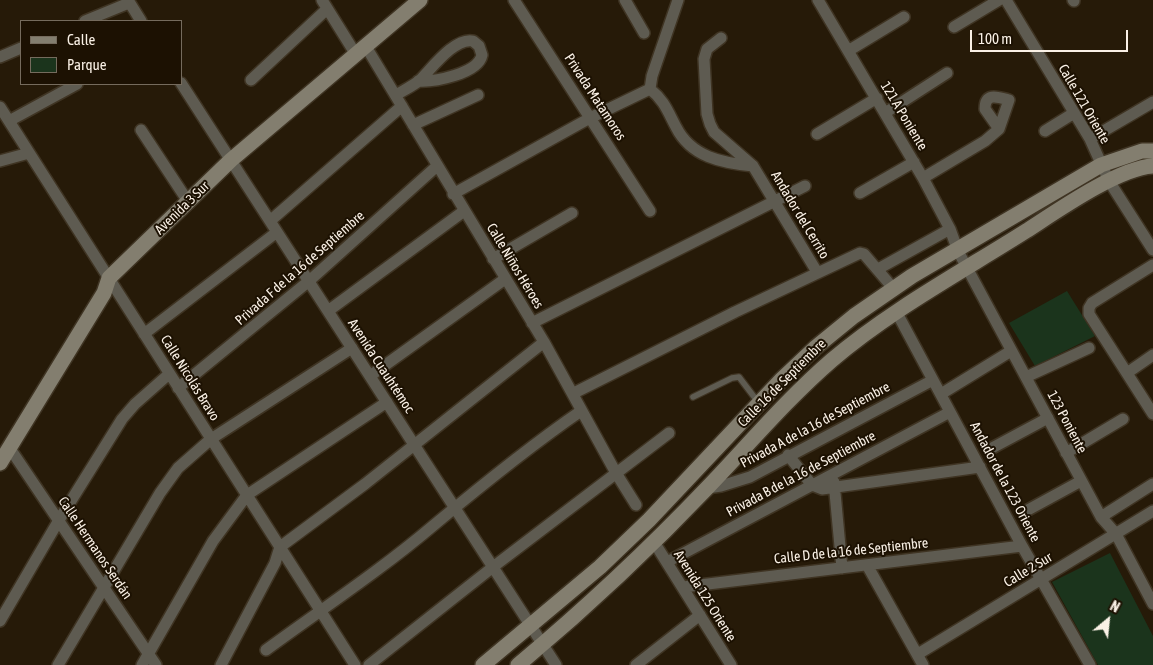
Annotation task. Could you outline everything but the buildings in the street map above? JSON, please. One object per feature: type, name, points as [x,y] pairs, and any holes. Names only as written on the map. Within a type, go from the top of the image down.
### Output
[{"type":"main road","name":"Avenida 3 Sur","points":[[0,463],[104,293],[109,278],[189,203],[231,160],[420,0]]},
{"type":"main road","name":"Calle 16 de Septiembre","points":[[483,665],[600,567],[649,520],[816,347],[893,288],[1101,165],[1142,151],[1153,151]]},
{"type":"main road","name":"Calle 16 de Septiembre","points":[[518,665],[654,542],[798,392],[833,359],[897,313],[1109,181],[1142,166],[1153,166]]},
{"type":"street","name":"Privada Matamoros","points":[[514,0],[650,211]]},
{"type":"street","points":[[625,0],[644,33]]},
{"type":"street","points":[[454,194],[590,118],[650,89],[652,76],[678,0]]},
{"type":"street","name":"121 A Poniente","points":[[818,0],[923,178],[950,229],[958,251]]},
{"type":"street","points":[[954,27],[999,0]]},
{"type":"street","name":"Calle 121 Oriente","points":[[1006,0],[1090,139],[1109,181],[1153,250]]},
{"type":"street","points":[[87,20],[129,1],[140,20]]},
{"type":"street","name":"Calle Niños Héroes","points":[[325,4],[396,95],[574,393],[581,410],[636,505]]},
{"type":"street","points":[[251,80],[325,4]]},
{"type":"street","points":[[848,51],[904,17]]},
{"type":"street","points":[[721,38],[707,49],[704,58],[707,114],[714,132],[753,166]]},
{"type":"street","points":[[396,95],[418,81],[441,58],[463,40],[473,41],[478,46],[482,55],[481,59],[471,67],[443,80],[418,81]]},
{"type":"street","points":[[0,57],[20,48]]},
{"type":"street","points":[[885,113],[947,73]]},
{"type":"street","points":[[3,114],[75,85]]},
{"type":"street","name":"Avenida Cuauhtémoc","points":[[182,85],[556,665]]},
{"type":"street","name":"Andador del Cerrito","points":[[650,89],[662,98],[684,141],[694,150],[709,158],[753,166],[817,272]]},
{"type":"street","points":[[413,125],[478,95]]},
{"type":"street","points":[[817,134],[877,98]]},
{"type":"street","points":[[1090,139],[1153,102]]},
{"type":"street","points":[[270,221],[402,106]]},
{"type":"street","name":"Calle Nicolás Bravo","points":[[3,114],[355,665]]},
{"type":"street","points":[[1044,131],[1074,114]]},
{"type":"street","points":[[923,178],[985,141],[999,129]]},
{"type":"street","points":[[141,130],[189,203]]},
{"type":"street","points":[[0,161],[29,153]]},
{"type":"street","points":[[860,193],[914,162]]},
{"type":"street","name":"Privada F de la 16 de Septiembre","points":[[178,388],[309,281],[437,166]]},
{"type":"street","points":[[532,323],[804,186]]},
{"type":"street","points":[[328,311],[464,211]]},
{"type":"street","points":[[493,259],[572,213]]},
{"type":"street","points":[[878,269],[950,229]]},
{"type":"street","points":[[144,334],[277,232]]},
{"type":"street","name":"123 Poniente","points":[[958,251],[1101,517],[1116,534],[1150,590],[1153,604]]},
{"type":"street","points":[[574,393],[817,272],[860,253],[864,254],[893,288]]},
{"type":"street","points":[[1153,265],[1092,303],[1089,308],[1089,314],[1153,414]]},
{"type":"street","points":[[370,376],[505,279]]},
{"type":"street","name":"Andador de la 123 Oriente","points":[[897,313],[1022,546],[1090,665]]},
{"type":"street","points":[[221,665],[275,562],[280,547],[365,484],[544,342]]},
{"type":"street","points":[[58,665],[168,480],[211,438],[352,348]]},
{"type":"street","points":[[1026,377],[1089,348]]},
{"type":"street","points":[[941,394],[1011,351]]},
{"type":"street","points":[[1127,373],[1153,355]]},
{"type":"street","points":[[0,621],[59,520],[122,419],[135,404],[170,374]]},
{"type":"street","name":"Privada A de la 16 de Septiembre","points":[[707,488],[721,486],[750,477],[788,455],[933,380]]},
{"type":"street","points":[[142,665],[213,541],[247,495],[387,402]]},
{"type":"street","points":[[266,650],[404,549],[454,506],[546,434],[581,410]]},
{"type":"street","name":"Privada B de la 16 de Septiembre","points":[[667,562],[950,412]]},
{"type":"street","points":[[992,448],[1048,418]]},
{"type":"street","points":[[1066,452],[1122,419]]},
{"type":"street","points":[[369,665],[493,567],[670,432]]},
{"type":"street","name":"Calle Hermanos Serdán","points":[[9,447],[156,665]]},
{"type":"street","points":[[788,455],[812,485],[822,489],[980,467]]},
{"type":"street","points":[[834,473],[842,568]]},
{"type":"street","points":[[1026,512],[1082,482]]},
{"type":"street","points":[[1101,517],[1153,484]]},
{"type":"street","name":"Calle 2 Sur","points":[[918,654],[1153,511]]},
{"type":"street","name":"Avenida 125 Oriente","points":[[654,542],[731,665]]},
{"type":"street","name":"Calle D de la 16 de Septiembre","points":[[683,587],[1022,546]]},
{"type":"street","points":[[867,565],[923,665]]},
{"type":"street","points":[[637,665],[700,615]]},
{"type":"lane","points":[[693,397],[732,378],[739,377],[759,404]]},
{"type":"green space","points":[[1067,291],[1095,336],[1035,366],[1009,323]]},
{"type":"green space","points":[[1110,553],[1153,636],[1153,665],[1098,665],[1052,582]]}]
